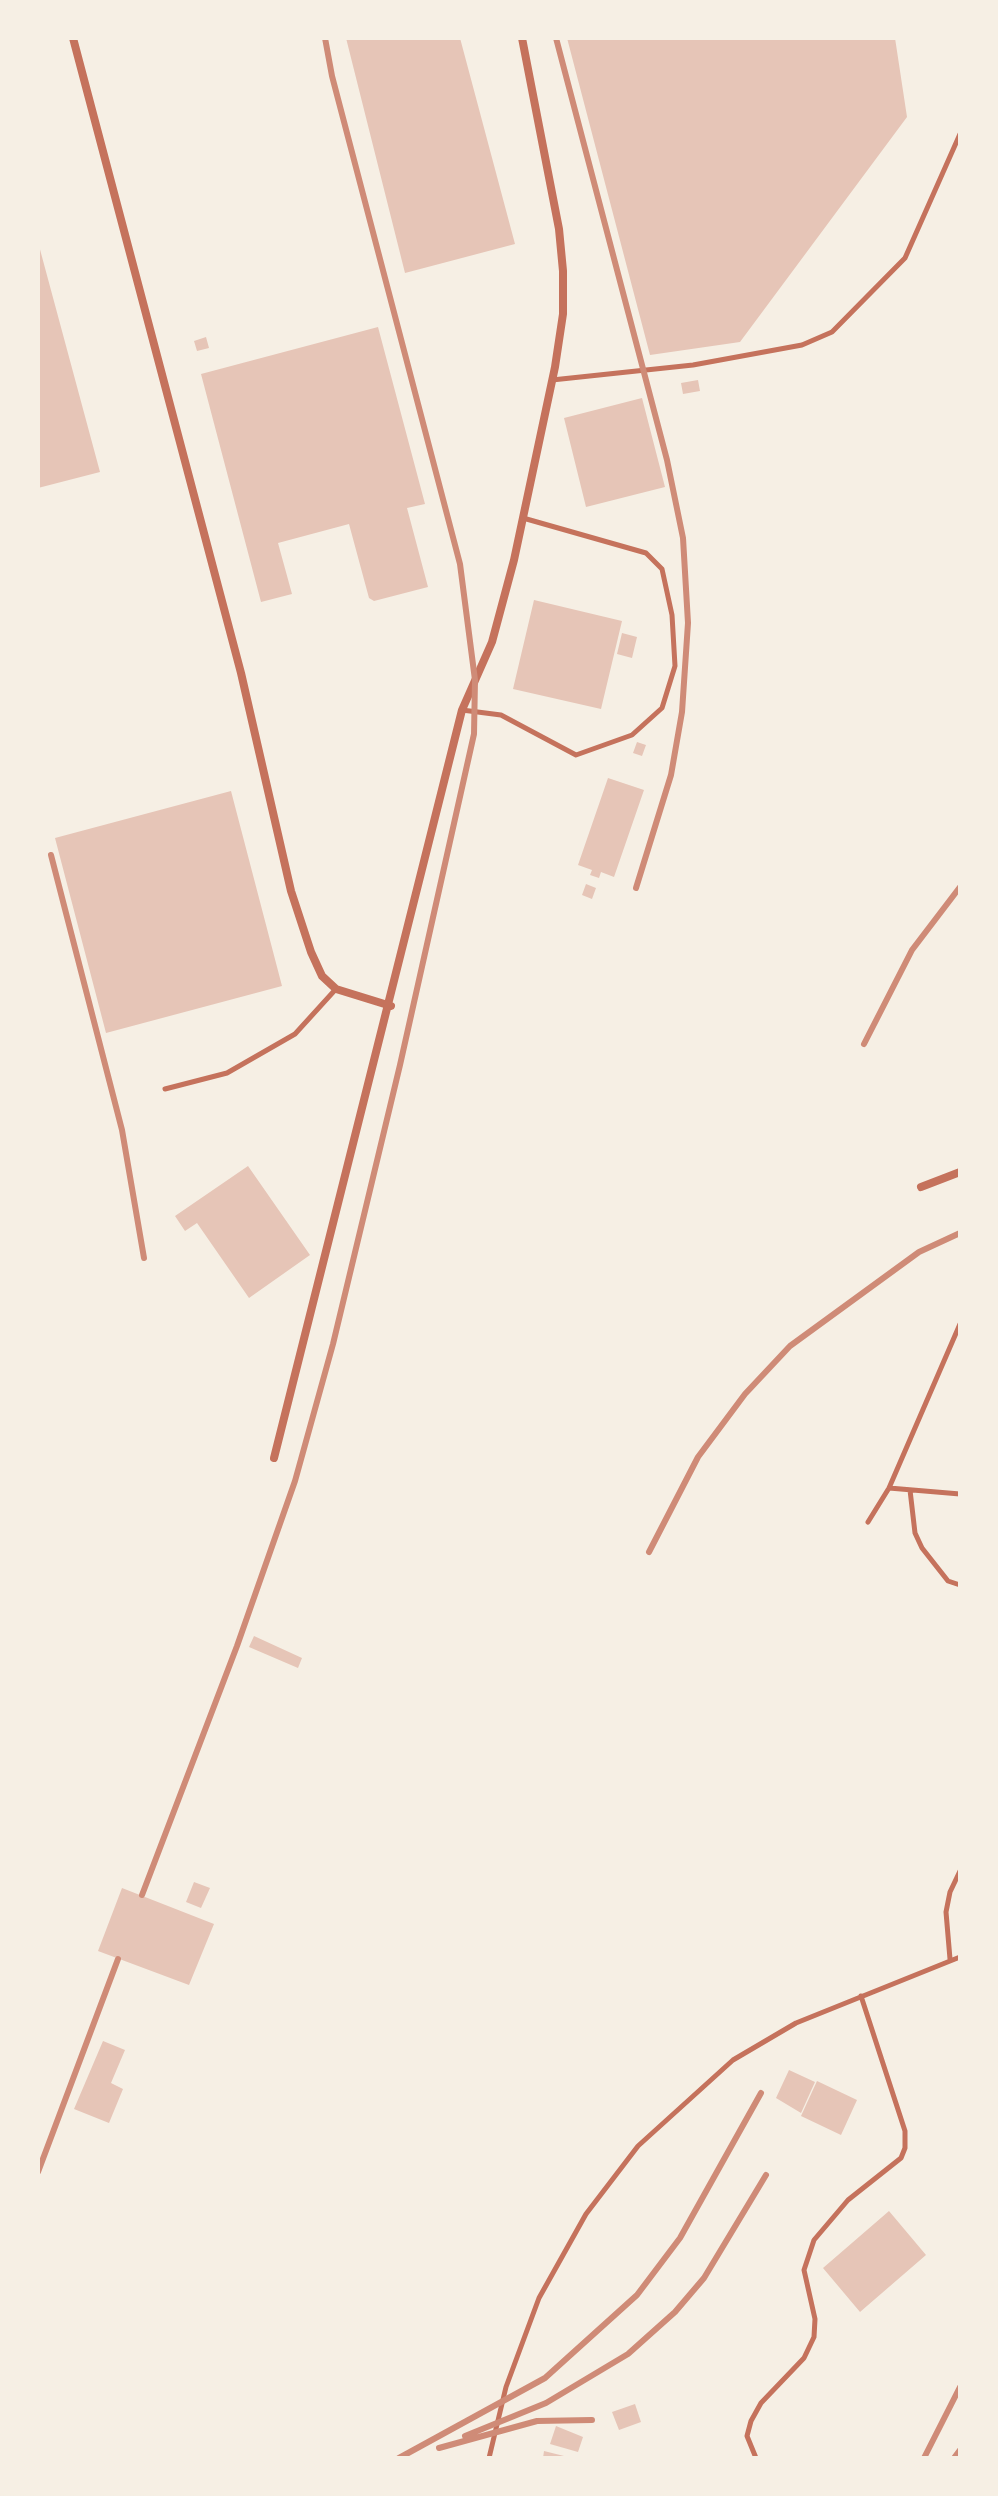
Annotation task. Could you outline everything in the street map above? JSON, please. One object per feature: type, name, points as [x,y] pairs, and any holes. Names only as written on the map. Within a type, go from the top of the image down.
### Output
[{"type":"street","points":[[73,38],[237,658],[291,891],[311,952],[322,976],[336,989],[391,1006]]},
{"type":"street","points":[[274,1458],[372,1057],[391,1006],[462,710],[492,642],[523,518],[552,380],[563,314],[563,271],[559,229],[522,38]]},
{"type":"street","points":[[921,1187],[960,1172]]},
{"type":"lane","points":[[552,380],[693,365],[802,345],[832,332],[905,258],[960,134]]},
{"type":"lane","points":[[462,710],[501,715],[576,755],[632,735],[662,708],[675,666],[672,615],[662,569],[646,553],[523,518]]},
{"type":"lane","points":[[165,1089],[227,1073],[295,1034],[336,989]]},
{"type":"lane","points":[[868,1522],[889,1488],[960,1324]]},
{"type":"lane","points":[[889,1488],[960,1494]]},
{"type":"lane","points":[[910,1490],[915,1533],[922,1548],[948,1581],[960,1585]]},
{"type":"lane","points":[[950,1960],[946,1912],[950,1892],[960,1871]]},
{"type":"lane","points":[[489,2458],[506,2387],[539,2298],[586,2214],[638,2146],[733,2060],[796,2023],[960,1957]]},
{"type":"lane","points":[[756,2458],[747,2436],[751,2421],[761,2403],[804,2358],[814,2337],[815,2319],[804,2270],[814,2240],[848,2200],[901,2158],[905,2148],[905,2131],[861,1996]]},
{"type":"building","points":[[346,38],[460,38],[515,244],[405,273]]},
{"type":"building","points":[[567,38],[895,38],[907,117],[740,342],[650,355]]},
{"type":"building","points":[[38,242],[100,472],[38,488]]},
{"type":"building","points":[[378,327],[425,504],[407,508],[428,587],[374,601],[369,598],[349,524],[278,543],[292,594],[261,602],[201,374]]},
{"type":"building","points":[[206,337],[209,348],[197,351],[194,341]]},
{"type":"building","points":[[698,380],[700,391],[683,394],[681,383]]},
{"type":"building","points":[[642,398],[665,487],[586,507],[564,418]]},
{"type":"building","points":[[534,600],[622,621],[601,709],[513,689]]},
{"type":"building","points":[[622,633],[637,637],[632,658],[617,654]]},
{"type":"building","points":[[637,742],[646,745],[642,756],[633,753]]},
{"type":"building","points":[[608,778],[644,790],[614,877],[601,872],[599,878],[590,875],[592,870],[578,865]]},
{"type":"building","points":[[231,791],[282,986],[106,1033],[55,838]]},
{"type":"building","points":[[586,884],[596,888],[592,899],[582,895]]},
{"type":"building","points":[[248,1166],[310,1255],[249,1298],[197,1223],[185,1231],[175,1216]]},
{"type":"building","points":[[254,1636],[302,1658],[298,1668],[249,1647]]},
{"type":"building","points":[[194,1882],[210,1888],[201,1908],[186,1902]]},
{"type":"building","points":[[122,1888],[214,1924],[189,1985],[98,1951]]},
{"type":"building","points":[[103,2041],[125,2050],[111,2083],[123,2089],[109,2123],[74,2109]]},
{"type":"building","points":[[789,2070],[815,2082],[801,2113],[776,2098]]},
{"type":"building","points":[[817,2081],[857,2100],[841,2135],[801,2116]]},
{"type":"building","points":[[889,2211],[926,2255],[860,2312],[823,2268]]},
{"type":"building","points":[[635,2404],[641,2422],[619,2430],[612,2412]]},
{"type":"building","points":[[556,2426],[583,2437],[578,2452],[550,2444]]},
{"type":"building","points":[[544,2451],[568,2457],[568,2458],[543,2458]]},
{"type":"railway","points":[[142,1895],[237,1646],[295,1481],[333,1344],[400,1065],[474,734],[475,680],[460,564],[332,76],[325,38]]},
{"type":"railway","points":[[556,38],[667,460],[683,538],[688,623],[682,712],[671,775],[636,888]]},
{"type":"railway","points":[[51,855],[122,1130],[144,1258]]},
{"type":"railway","points":[[864,1044],[912,950],[960,887]]},
{"type":"railway","points":[[649,1552],[698,1457],[745,1394],[790,1346],[919,1252],[960,1233]]},
{"type":"railway","points":[[38,2172],[118,1959]]},
{"type":"railway","points":[[399,2458],[545,2378],[637,2295],[680,2238],[761,2093]]},
{"type":"railway","points":[[465,2436],[546,2403],[628,2354],[675,2312],[704,2278],[766,2175]]},
{"type":"railway","points":[[924,2458],[960,2387]]},
{"type":"railway","points":[[439,2448],[537,2421],[592,2420]]},
{"type":"railway","points":[[954,2458],[960,2450]]}]
